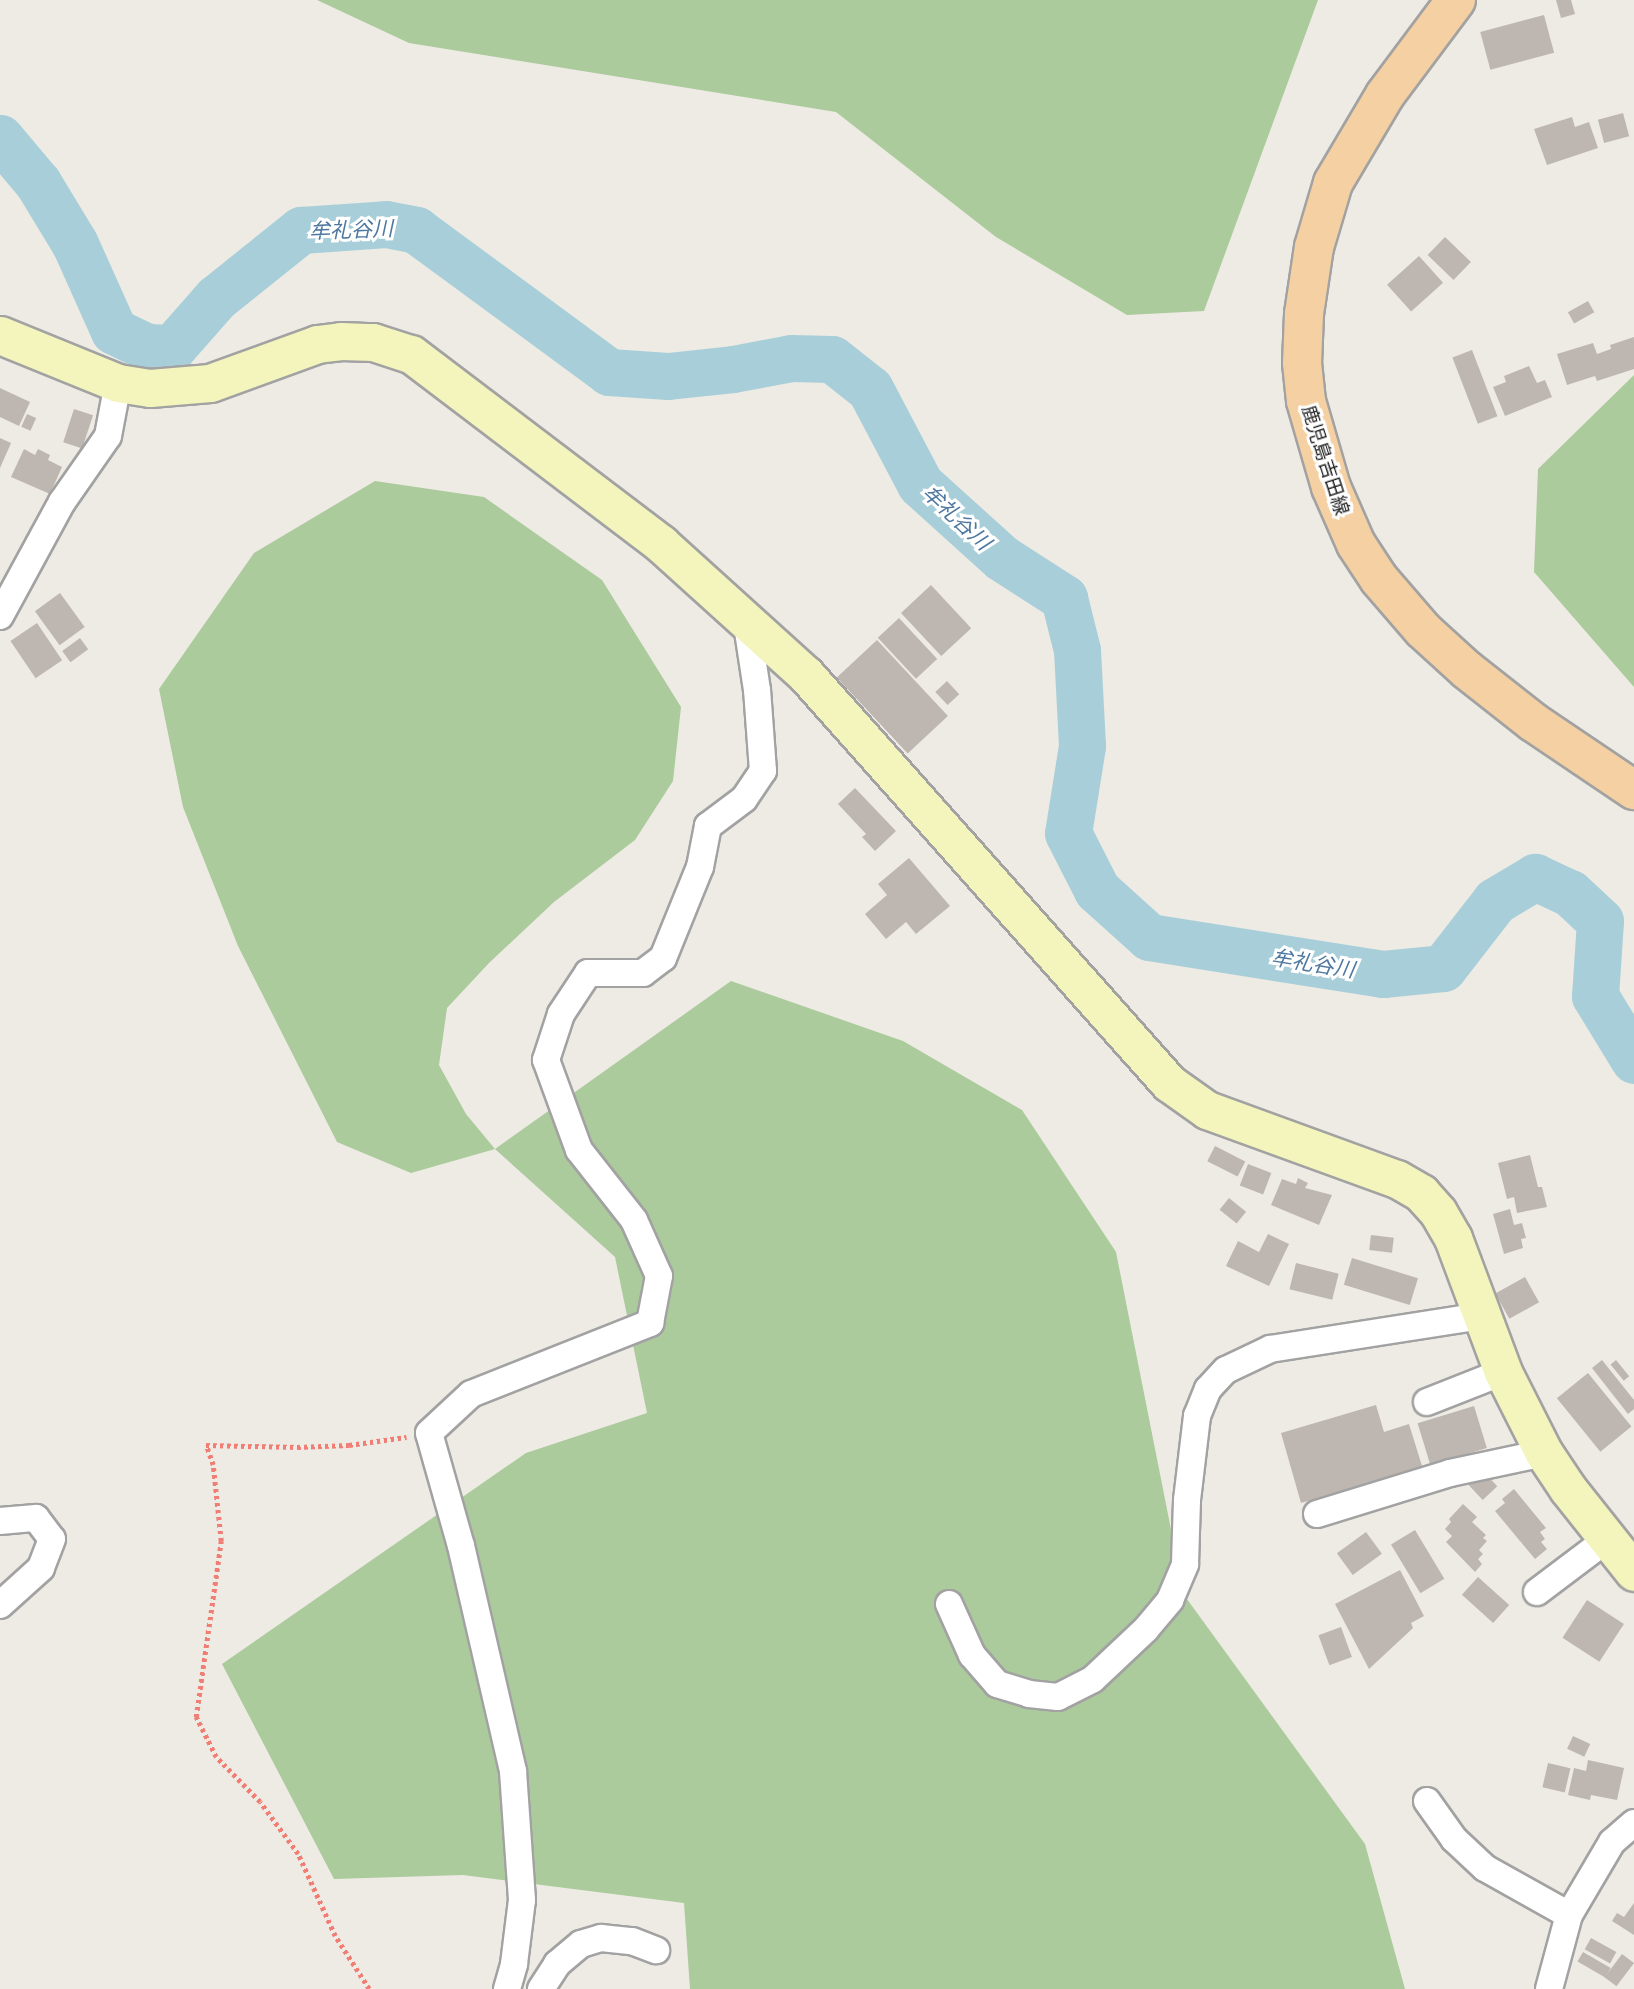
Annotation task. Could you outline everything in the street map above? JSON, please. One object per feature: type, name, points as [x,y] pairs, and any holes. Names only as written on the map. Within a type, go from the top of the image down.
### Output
[{"type":"main road","name":"鹿児島吉田線","points":[[1456,0],[1385,94],[1333,183],[1314,247],[1304,314],[1303,363],[1306,401],[1331,487],[1356,544],[1379,579],[1423,630],[1467,670],[1533,722],[1634,790]]},
{"type":"street","points":[[0,335],[118,383],[172,388],[210,383],[317,344],[341,341],[373,342],[411,354],[661,544],[746,618],[815,685],[1169,1083],[1207,1110],[1397,1179],[1421,1193],[1438,1212],[1453,1238],[1503,1373],[1544,1453],[1606,1540],[1634,1572]]},
{"type":"street","points":[[0,616],[62,502],[108,436],[118,383]]},
{"type":"street","points":[[507,1989],[514,1964],[522,1900],[513,1771],[464,1559],[429,1433],[471,1394],[649,1323],[659,1276],[634,1220],[579,1150],[546,1060],[561,1014],[588,973],[643,973],[663,958],[700,867],[708,826],[744,799],[762,771],[757,690],[746,618]]},
{"type":"street","points":[[949,1604],[972,1655],[997,1684],[1028,1695],[1058,1697],[1093,1679],[1146,1629],[1170,1600],[1185,1564],[1188,1487],[1197,1416],[1208,1389],[1226,1370],[1270,1349],[1480,1316]]},
{"type":"street","points":[[1427,1402],[1503,1373]]},
{"type":"street","points":[[1317,1514],[1450,1473],[1544,1453]]},
{"type":"street","points":[[0,1521],[36,1518],[52,1539],[41,1568],[0,1605]]},
{"type":"street","points":[[1537,1592],[1606,1540]]},
{"type":"street","points":[[1427,1801],[1454,1839],[1485,1868],[1569,1915]]},
{"type":"street","points":[[1549,1989],[1569,1915],[1612,1842],[1634,1823]]},
{"type":"street","points":[[541,1989],[557,1964],[581,1944],[601,1938],[632,1941],[656,1950]]},
{"type":"path","points":[[369,1989],[335,1936],[298,1854],[260,1801],[216,1757],[196,1717],[221,1541],[213,1465],[206,1445],[349,1445],[429,1433]]},
{"type":"green space","points":[[317,0],[1318,0],[1204,311],[1127,315],[996,237],[836,112],[409,43]]},
{"type":"green space","points":[[1634,375],[1634,687],[1534,572],[1538,469]]},
{"type":"green space","points":[[375,481],[484,497],[602,580],[681,707],[673,781],[635,840],[554,902],[489,963],[447,1008],[439,1065],[466,1114],[495,1149],[411,1173],[337,1142],[238,946],[183,807],[159,689],[254,553]]},
{"type":"green space","points":[[731,981],[903,1041],[1022,1110],[1116,1252],[1184,1595],[1365,1844],[1405,1989],[690,1989],[684,1903],[463,1875],[334,1879],[222,1664],[526,1453],[647,1413],[615,1257],[495,1149]]},
{"type":"building","points":[[1556,0],[1571,0],[1575,14],[1561,18]]},
{"type":"building","points":[[1544,15],[1554,53],[1490,70],[1480,32]]},
{"type":"building","points":[[1623,113],[1629,136],[1604,143],[1598,120]]},
{"type":"building","points":[[1572,117],[1575,127],[1589,122],[1598,148],[1547,165],[1534,129]]},
{"type":"building","points":[[1445,237],[1471,262],[1454,280],[1428,255]]},
{"type":"building","points":[[1419,256],[1443,283],[1411,312],[1387,285]]},
{"type":"building","points":[[1588,301],[1594,312],[1574,324],[1568,312]]},
{"type":"building","points":[[1634,337],[1634,369],[1597,381],[1595,376],[1567,385],[1557,354],[1593,343],[1597,354],[1611,349],[1610,345]]},
{"type":"building","points":[[1472,350],[1497,416],[1478,424],[1452,358]]},
{"type":"building","points":[[1529,366],[1537,383],[1545,380],[1552,397],[1505,416],[1493,387],[1506,382],[1504,376]]},
{"type":"building","points":[[0,388],[30,402],[19,426],[0,417]]},
{"type":"building","points":[[74,409],[93,415],[82,448],[63,442]]},
{"type":"building","points":[[27,414],[36,418],[30,431],[21,427]]},
{"type":"building","points":[[0,438],[11,443],[0,468]]},
{"type":"building","points":[[24,449],[35,455],[38,449],[50,455],[48,460],[62,467],[50,494],[11,477]]},
{"type":"building","points":[[931,585],[971,628],[941,656],[901,613]]},
{"type":"building","points":[[60,593],[85,627],[60,645],[35,611]]},
{"type":"building","points":[[899,618],[937,659],[916,679],[878,638]]},
{"type":"building","points":[[37,623],[62,660],[36,678],[10,641]]},
{"type":"building","points":[[80,638],[88,649],[70,662],[62,651]]},
{"type":"building","points":[[877,640],[948,716],[908,754],[837,678]]},
{"type":"building","points":[[947,681],[959,694],[948,705],[935,692]]},
{"type":"building","points":[[855,788],[896,831],[875,851],[862,837],[866,834],[838,804]]},
{"type":"building","points":[[909,858],[950,906],[916,934],[906,922],[886,939],[865,914],[887,895],[878,884]]},
{"type":"building","points":[[1215,1146],[1245,1161],[1238,1177],[1207,1161]]},
{"type":"building","points":[[1530,1155],[1538,1187],[1542,1187],[1547,1207],[1517,1213],[1514,1197],[1507,1199],[1498,1163]]},
{"type":"building","points":[[1248,1164],[1271,1173],[1263,1194],[1240,1185]]},
{"type":"building","points":[[1298,1178],[1308,1183],[1305,1188],[1332,1195],[1319,1225],[1271,1205],[1282,1179],[1296,1184]]},
{"type":"building","points":[[1229,1198],[1246,1212],[1237,1224],[1220,1210]]},
{"type":"building","points":[[1510,1209],[1514,1225],[1522,1223],[1526,1238],[1521,1239],[1523,1248],[1504,1254],[1493,1214]]},
{"type":"building","points":[[1268,1234],[1289,1244],[1269,1286],[1226,1266],[1238,1241],[1259,1252]]},
{"type":"building","points":[[1371,1235],[1394,1238],[1392,1253],[1369,1250]]},
{"type":"building","points":[[1352,1258],[1418,1278],[1410,1305],[1344,1285]]},
{"type":"building","points":[[1296,1263],[1339,1274],[1332,1300],[1289,1289]]},
{"type":"building","points":[[1525,1277],[1539,1302],[1509,1319],[1495,1293]]},
{"type":"building","points":[[1602,1360],[1634,1400],[1634,1409],[1628,1414],[1592,1368]]},
{"type":"building","points":[[1616,1360],[1629,1376],[1624,1381],[1611,1364]]},
{"type":"building","points":[[1588,1373],[1631,1427],[1600,1452],[1557,1398]]},
{"type":"building","points":[[1376,1405],[1384,1432],[1409,1424],[1422,1466],[1301,1503],[1281,1433]]},
{"type":"building","points":[[1474,1406],[1487,1448],[1430,1465],[1418,1423]]},
{"type":"building","points":[[1483,1471],[1497,1486],[1483,1500],[1468,1485]]},
{"type":"building","points":[[1514,1489],[1546,1528],[1540,1532],[1545,1539],[1541,1542],[1547,1549],[1535,1559],[1495,1511],[1505,1503],[1502,1499]]},
{"type":"building","points":[[1463,1504],[1477,1517],[1472,1522],[1486,1535],[1483,1538],[1487,1541],[1479,1550],[1483,1554],[1478,1559],[1482,1564],[1475,1572],[1446,1542],[1452,1536],[1445,1529],[1451,1522],[1449,1519]]},
{"type":"building","points":[[1415,1530],[1444,1579],[1420,1593],[1391,1544]]},
{"type":"building","points":[[1366,1532],[1382,1554],[1353,1575],[1337,1553]]},
{"type":"building","points":[[1400,1570],[1424,1616],[1411,1623],[1413,1628],[1369,1669],[1335,1604]]},
{"type":"building","points":[[1478,1577],[1509,1605],[1493,1623],[1462,1595]]},
{"type":"building","points":[[1587,1600],[1624,1624],[1599,1662],[1562,1638]]},
{"type":"building","points":[[1341,1627],[1352,1657],[1329,1665],[1318,1635]]},
{"type":"building","points":[[1573,1736],[1590,1744],[1584,1757],[1567,1749]]},
{"type":"building","points":[[1588,1760],[1624,1768],[1617,1800],[1591,1795],[1590,1800],[1568,1795],[1574,1768],[1586,1771]]},
{"type":"building","points":[[1548,1763],[1570,1768],[1565,1793],[1542,1787]]},
{"type":"building","points":[[1634,1903],[1634,1935],[1612,1921],[1617,1913],[1624,1917]]},
{"type":"building","points":[[1591,1938],[1616,1952],[1610,1963],[1585,1949]]},
{"type":"building","points":[[1583,1952],[1611,1968],[1605,1978],[1578,1962]]},
{"type":"building","points":[[1622,1954],[1634,1963],[1617,1986],[1605,1977]]},
{"type":"waterway","name":"牟礼谷川","points":[[0,138],[38,183],[75,244],[114,331],[147,347],[172,348],[216,298],[301,230],[386,224],[416,230],[609,372],[668,376],[733,369],[791,358],[832,359],[870,389],[920,484],[1002,558],[1064,598],[1077,650],[1082,746],[1068,833],[1097,890],[1149,937],[1383,974],[1443,968],[1495,901],[1535,877],[1570,893],[1600,921],[1595,996],[1634,1060]]}]
